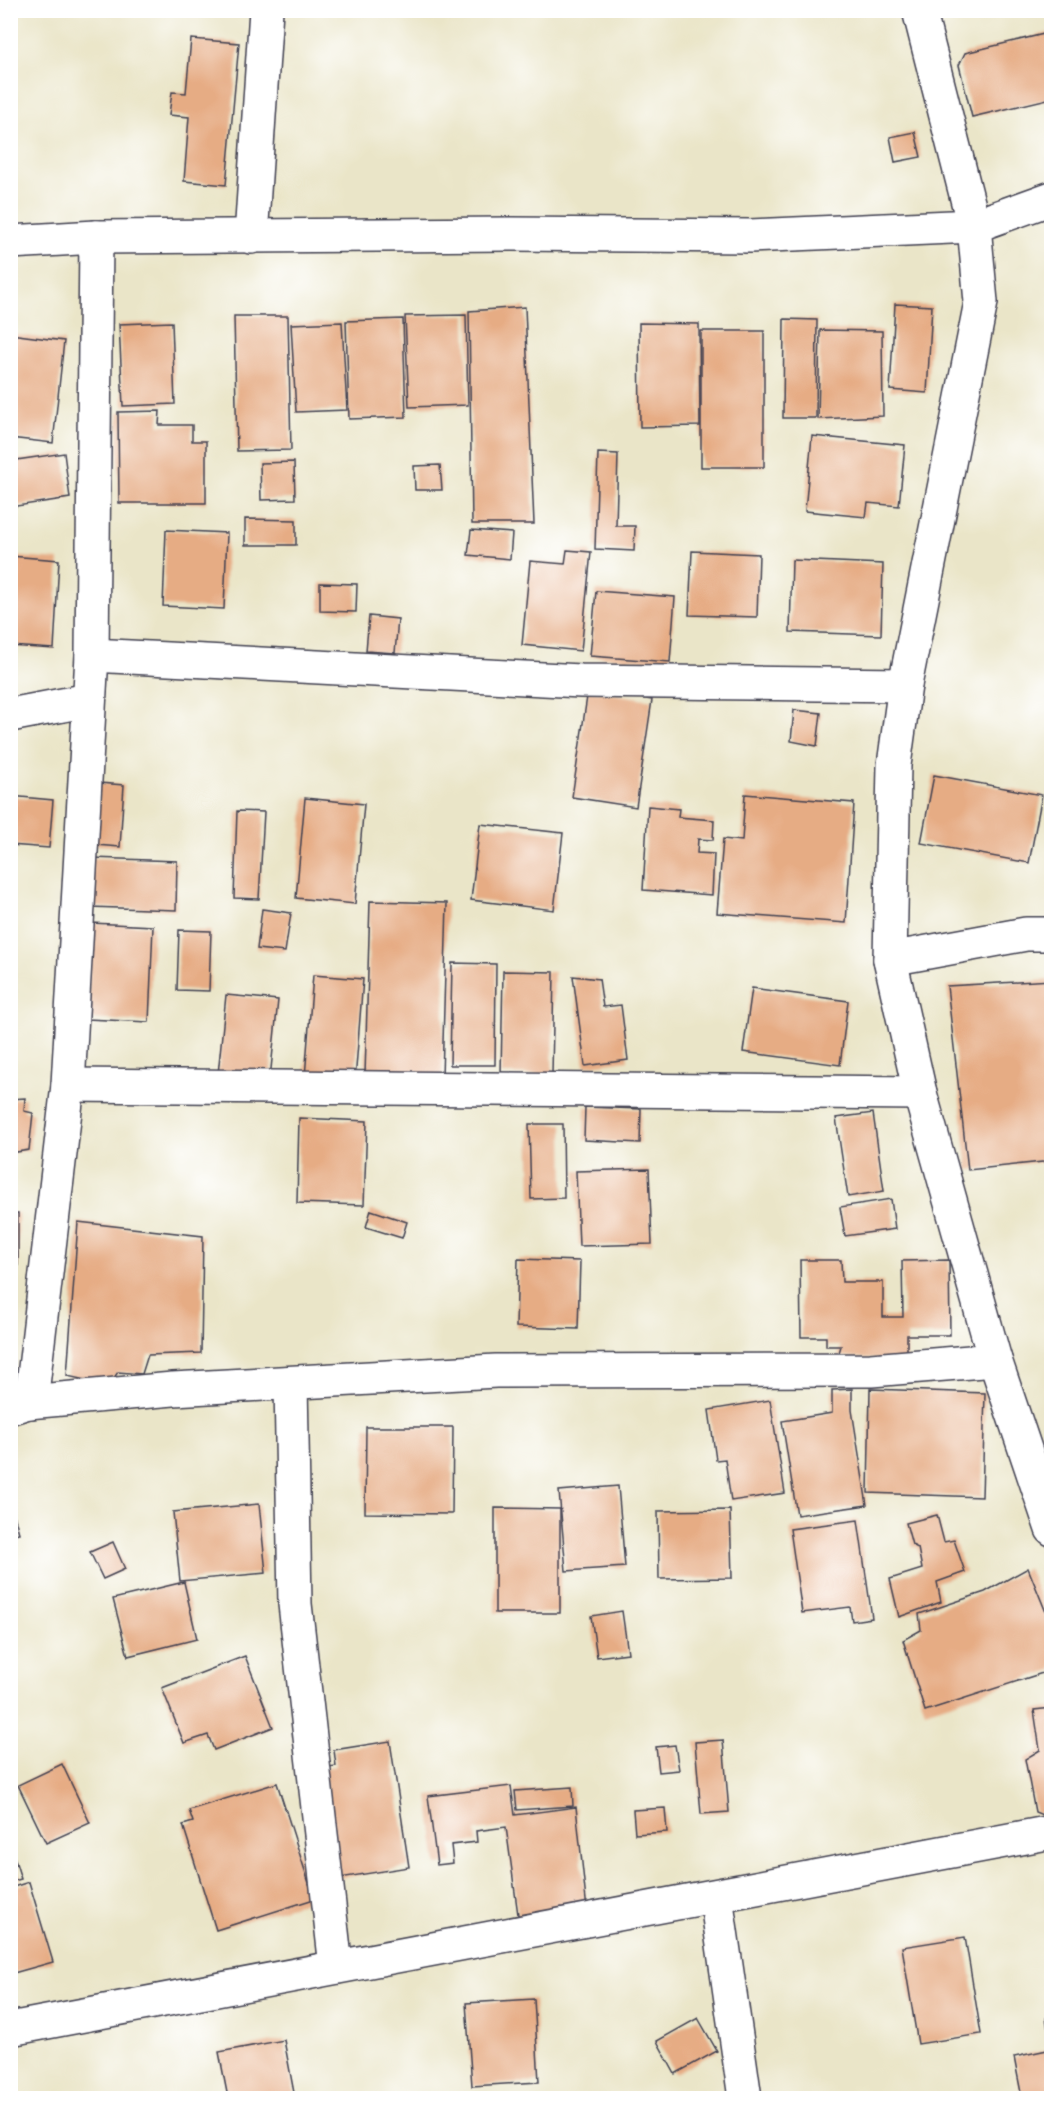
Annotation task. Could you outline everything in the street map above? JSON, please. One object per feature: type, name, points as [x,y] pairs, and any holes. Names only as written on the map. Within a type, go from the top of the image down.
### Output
[{"type":"street","points":[[251,237],[266,10]]},
{"type":"street","points":[[919,10],[974,226],[981,302],[905,685],[894,765],[890,958],[920,1093],[995,1360],[1052,1529]]},
{"type":"street","points":[[10,242],[96,237],[499,234],[750,236],[974,226],[1052,198]]},
{"type":"street","points":[[96,237],[92,656],[68,1085],[21,1404],[291,1383],[496,1371],[871,1370],[995,1360]]},
{"type":"street","points":[[92,656],[581,681],[905,685]]},
{"type":"street","points":[[10,715],[89,700]]},
{"type":"street","points":[[890,958],[1026,934],[1052,934]]},
{"type":"street","points":[[68,1085],[920,1093]]},
{"type":"street","points":[[291,1383],[295,1604],[336,1967]]},
{"type":"street","points":[[10,2029],[1052,1832]]},
{"type":"street","points":[[716,1896],[745,2098]]},
{"type":"building","points":[[1052,32],[1052,98],[972,117],[959,65],[965,53]]},
{"type":"building","points":[[191,39],[239,43],[226,185],[184,181],[189,117],[169,115],[172,92],[186,93]]},
{"type":"building","points":[[915,132],[921,157],[895,162],[890,137]]},
{"type":"building","points":[[895,304],[932,306],[927,393],[890,390]]},
{"type":"building","points":[[525,307],[534,524],[472,524],[469,311]]},
{"type":"building","points":[[466,315],[468,405],[409,407],[405,316]]},
{"type":"building","points":[[234,316],[288,316],[291,450],[237,451]]},
{"type":"building","points":[[403,319],[406,417],[349,419],[346,321]]},
{"type":"building","points":[[784,319],[817,320],[816,418],[783,418]]},
{"type":"building","points":[[172,322],[175,404],[123,406],[119,324]]},
{"type":"building","points":[[342,322],[347,410],[296,412],[291,324]]},
{"type":"building","points":[[639,323],[699,324],[700,426],[640,427]]},
{"type":"building","points":[[820,330],[882,331],[883,416],[818,419]]},
{"type":"building","points":[[701,331],[764,331],[764,467],[701,467]]},
{"type":"building","points":[[10,334],[64,341],[53,443],[10,438]]},
{"type":"building","points":[[160,411],[159,425],[192,425],[192,441],[206,441],[206,503],[119,503],[118,412]]},
{"type":"building","points":[[812,436],[905,445],[899,506],[868,503],[866,517],[805,511]]},
{"type":"building","points":[[64,453],[70,498],[10,507],[10,461]]},
{"type":"building","points":[[598,453],[618,454],[616,526],[635,526],[634,551],[595,549]]},
{"type":"building","points":[[294,462],[295,499],[261,500],[260,463]]},
{"type":"building","points":[[440,465],[442,490],[415,490],[414,466]]},
{"type":"building","points":[[245,519],[296,520],[296,545],[245,545]]},
{"type":"building","points":[[166,530],[227,533],[224,609],[163,606]]},
{"type":"building","points":[[471,530],[512,533],[510,559],[468,555]]},
{"type":"building","points":[[567,550],[591,552],[581,651],[522,645],[530,561],[565,564]]},
{"type":"building","points":[[692,551],[759,554],[757,617],[689,615]]},
{"type":"building","points":[[10,556],[59,560],[54,649],[10,646]]},
{"type":"building","points":[[792,560],[883,564],[881,635],[790,632]]},
{"type":"building","points":[[320,583],[357,584],[356,612],[320,611]]},
{"type":"building","points":[[596,591],[675,597],[670,662],[590,656]]},
{"type":"building","points":[[369,616],[398,619],[395,653],[366,651]]},
{"type":"building","points":[[588,690],[652,700],[636,807],[572,797]]},
{"type":"building","points":[[794,710],[821,713],[817,746],[791,741]]},
{"type":"building","points":[[934,775],[1042,795],[1029,863],[921,843]]},
{"type":"building","points":[[99,783],[124,785],[120,847],[96,845]]},
{"type":"building","points":[[745,794],[854,803],[846,923],[717,913],[723,839],[742,841]]},
{"type":"building","points":[[10,796],[53,800],[49,848],[10,845]]},
{"type":"building","points":[[305,798],[364,804],[355,904],[296,898]]},
{"type":"building","points":[[648,806],[679,809],[678,817],[714,820],[713,840],[698,839],[697,853],[714,854],[712,895],[643,890]]},
{"type":"building","points":[[237,811],[264,812],[259,899],[234,898]]},
{"type":"building","points":[[480,824],[563,833],[554,910],[471,900]]},
{"type":"building","points":[[92,858],[177,861],[176,910],[90,907]]},
{"type":"building","points":[[370,901],[447,903],[442,1077],[365,1075]]},
{"type":"building","points":[[262,909],[291,913],[285,952],[257,949]]},
{"type":"building","points":[[91,923],[153,926],[149,1022],[87,1019]]},
{"type":"building","points":[[179,930],[211,931],[209,991],[177,990]]},
{"type":"building","points":[[452,963],[496,964],[495,1065],[450,1065]]},
{"type":"building","points":[[503,971],[554,972],[552,1075],[501,1074]]},
{"type":"building","points":[[313,975],[363,979],[355,1081],[305,1077]]},
{"type":"building","points":[[573,976],[599,979],[603,1007],[621,1005],[628,1060],[585,1066]]},
{"type":"building","points":[[1052,980],[1052,1161],[968,1170],[947,986]]},
{"type":"building","points":[[752,988],[848,1001],[840,1065],[743,1052]]},
{"type":"building","points":[[226,995],[278,1000],[270,1079],[218,1074]]},
{"type":"building","points":[[25,1098],[24,1111],[33,1113],[29,1150],[10,1153],[10,1099]]},
{"type":"building","points":[[585,1107],[641,1109],[640,1143],[584,1140]]},
{"type":"building","points":[[873,1113],[884,1191],[848,1197],[836,1118]]},
{"type":"building","points":[[299,1118],[367,1121],[364,1205],[297,1203]]},
{"type":"building","points":[[529,1124],[563,1124],[564,1198],[531,1199]]},
{"type":"building","points":[[649,1169],[652,1244],[579,1246],[576,1171]]},
{"type":"building","points":[[891,1199],[895,1229],[845,1236],[840,1207]]},
{"type":"building","points":[[371,1210],[407,1222],[402,1238],[366,1227]]},
{"type":"building","points":[[10,1213],[18,1213],[18,1267],[10,1267]]},
{"type":"building","points":[[78,1222],[203,1236],[201,1353],[148,1355],[142,1374],[118,1372],[109,1385],[67,1376]]},
{"type":"building","points":[[518,1259],[580,1261],[578,1329],[516,1327]]},
{"type":"building","points":[[800,1260],[841,1260],[842,1282],[883,1282],[883,1317],[903,1317],[902,1261],[949,1260],[950,1335],[907,1335],[907,1362],[838,1356],[841,1346],[826,1346],[826,1337],[801,1337]]},
{"type":"building","points":[[852,1389],[852,1410],[867,1505],[797,1515],[782,1421],[832,1413],[832,1390]]},
{"type":"building","points":[[870,1389],[985,1393],[982,1497],[868,1493]]},
{"type":"building","points":[[770,1400],[785,1493],[731,1501],[725,1459],[716,1460],[709,1410]]},
{"type":"building","points":[[366,1427],[453,1427],[452,1514],[365,1513]]},
{"type":"building","points":[[618,1486],[625,1567],[566,1571],[559,1491]]},
{"type":"building","points":[[10,1500],[19,1533],[10,1535]]},
{"type":"building","points":[[259,1504],[266,1573],[180,1581],[173,1512]]},
{"type":"building","points":[[495,1508],[560,1509],[560,1613],[495,1613]]},
{"type":"building","points":[[730,1510],[732,1578],[659,1579],[658,1511]]},
{"type":"building","points":[[937,1515],[944,1542],[954,1540],[965,1572],[937,1582],[941,1602],[899,1617],[890,1579],[922,1569],[918,1548],[912,1545],[906,1523]]},
{"type":"building","points":[[858,1520],[872,1618],[852,1621],[850,1607],[802,1613],[790,1529]]},
{"type":"building","points":[[113,1542],[125,1569],[103,1579],[90,1552]]},
{"type":"building","points":[[1028,1568],[1052,1627],[1052,1670],[925,1711],[903,1640],[921,1630],[919,1614],[985,1592]]},
{"type":"building","points":[[184,1582],[197,1639],[128,1656],[113,1599]]},
{"type":"building","points":[[14,1588],[18,1625],[10,1626],[10,1589]]},
{"type":"building","points":[[622,1611],[628,1653],[597,1657],[591,1616]]},
{"type":"building","points":[[245,1656],[273,1727],[214,1750],[208,1735],[184,1743],[162,1688]]},
{"type":"building","points":[[1052,1708],[1052,1819],[1035,1812],[1025,1759],[1040,1750],[1034,1710]]},
{"type":"building","points":[[723,1740],[729,1812],[701,1814],[695,1742]]},
{"type":"building","points":[[390,1741],[409,1867],[340,1878],[323,1768],[336,1766],[334,1750]]},
{"type":"building","points":[[675,1745],[679,1770],[659,1772],[656,1747]]},
{"type":"building","points":[[62,1764],[90,1823],[46,1843],[18,1785]]},
{"type":"building","points":[[277,1783],[314,1899],[216,1930],[183,1825],[193,1822],[189,1810]]},
{"type":"building","points":[[511,1786],[515,1815],[576,1807],[587,1910],[519,1922],[506,1827],[476,1831],[477,1842],[451,1845],[453,1863],[437,1865],[428,1796]]},
{"type":"building","points":[[572,1787],[573,1806],[517,1810],[515,1791]]},
{"type":"building","points":[[665,1808],[667,1832],[635,1834],[633,1810]]},
{"type":"building","points":[[10,1848],[21,1879],[10,1882]]},
{"type":"building","points":[[29,1882],[53,1962],[10,1974],[10,1888]]},
{"type":"building","points":[[965,1937],[981,2034],[918,2044],[902,1947]]},
{"type":"building","points":[[534,1999],[539,2082],[472,2086],[466,2003]]},
{"type":"building","points":[[1052,2016],[1052,2042],[1050,2042],[1046,2018]]},
{"type":"building","points":[[698,2018],[717,2051],[675,2074],[657,2041]]},
{"type":"building","points":[[284,2040],[295,2098],[228,2098],[219,2052]]},
{"type":"building","points":[[1052,2049],[1052,2098],[1022,2098],[1014,2057]]},
{"type":"building","points":[[209,2092],[210,2098],[188,2098],[187,2095]]}]
